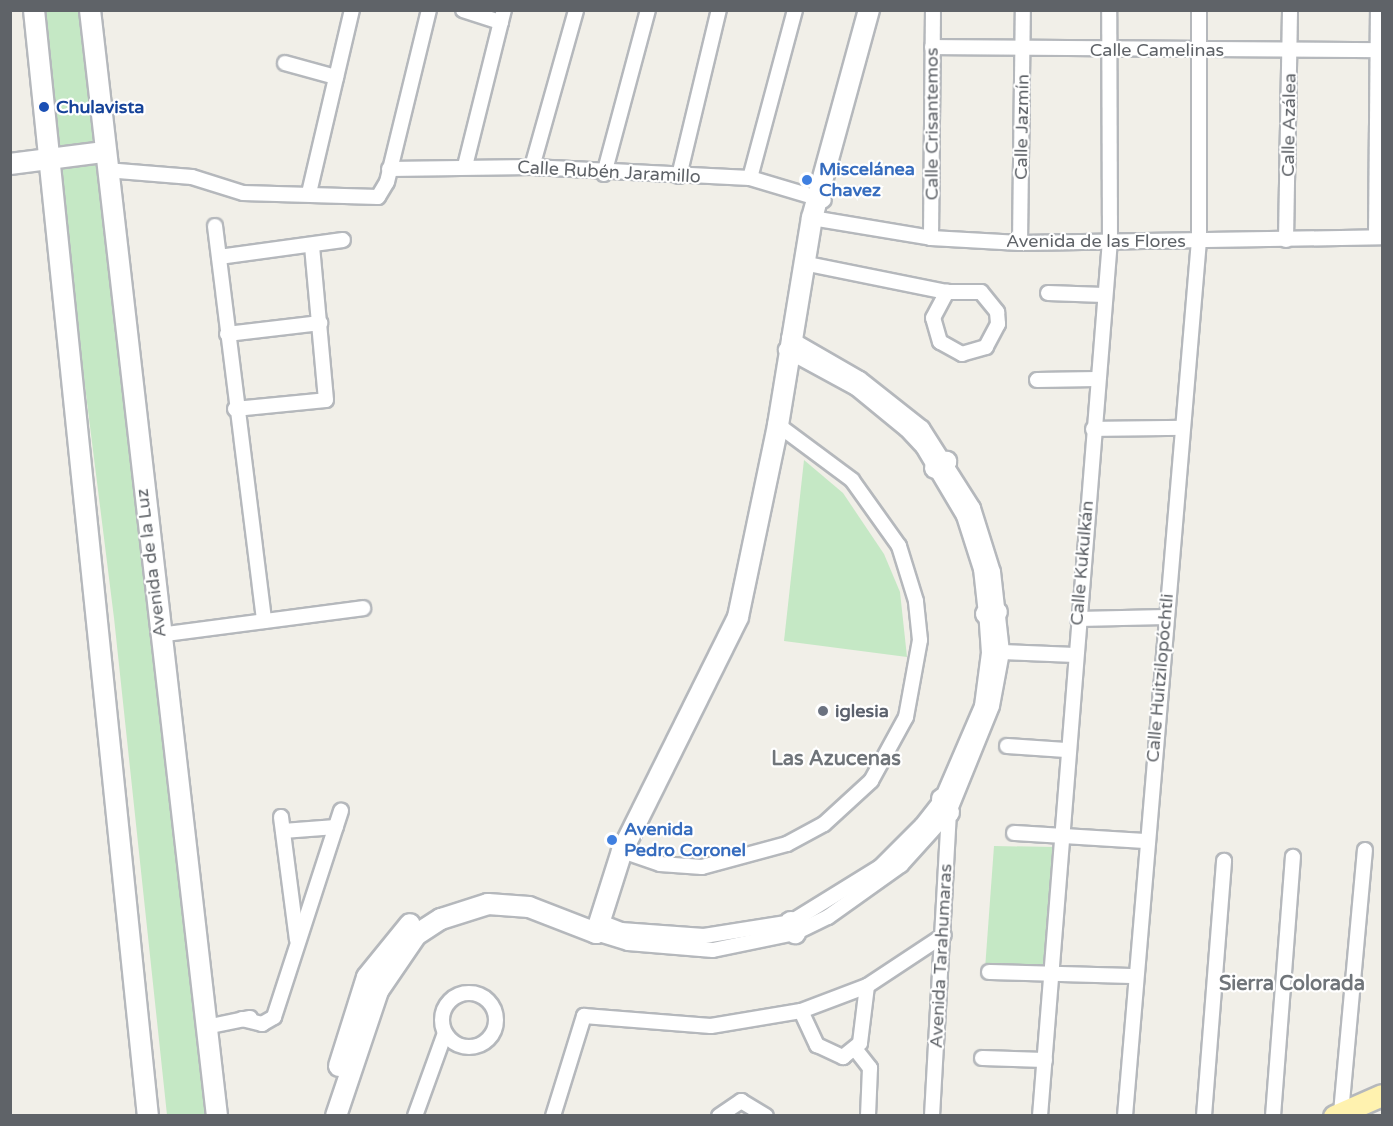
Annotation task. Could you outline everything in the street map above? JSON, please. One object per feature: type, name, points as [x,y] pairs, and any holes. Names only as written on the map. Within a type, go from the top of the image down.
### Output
[{"type":"main road","points":[[34,10],[148,1116]]},
{"type":"main road","name":"Avenida de la Luz","points":[[90,10],[159,635],[217,1116]]},
{"type":"main road","points":[[323,1116],[367,977],[413,930],[468,901],[529,907],[597,927],[622,851],[731,637],[778,425],[820,205],[868,10]]},
{"type":"main road","points":[[10,164],[50,159],[105,161]]},
{"type":"main road","points":[[336,1116],[378,991],[413,930]]},
{"type":"main road","points":[[1338,1114],[1383,1095]]},
{"type":"street","points":[[309,193],[352,10]]},
{"type":"street","points":[[105,161],[192,177],[243,193],[309,193],[374,198],[385,190],[429,10]]},
{"type":"street","points":[[462,10],[503,16],[465,166]]},
{"type":"street","points":[[532,167],[576,10]]},
{"type":"street","points":[[604,174],[648,10]]},
{"type":"street","points":[[678,176],[719,10]]},
{"type":"street","points":[[750,178],[795,10]]},
{"type":"street","name":"Calle Crisantemos","points":[[931,238],[933,10]]},
{"type":"street","name":"Calle Jazmín","points":[[1020,243],[1023,10]]},
{"type":"street","name":"Calle Kukulkán","points":[[1040,1116],[1052,973],[1059,836],[1110,240],[1108,10]]},
{"type":"street","name":"Calle Huitzilopóchtli","points":[[1124,1115],[1133,976],[1166,617],[1180,428],[1199,241],[1199,10]]},
{"type":"street","name":"Calle Azálea","points":[[1286,240],[1290,10]]},
{"type":"street","points":[[1378,10],[1381,50],[1379,237]]},
{"type":"street","name":"Calle Camelinas","points":[[932,46],[1024,51],[1381,50]]},
{"type":"street","points":[[285,63],[336,77]]},
{"type":"street","name":"Calle Rubén Jaramillo","points":[[389,169],[465,166],[532,167],[604,174],[750,178],[820,205]]},
{"type":"street","name":"Avenida de las Flores","points":[[820,205],[931,238],[1020,243],[1379,237]]},
{"type":"street","points":[[215,226],[234,410],[264,621]]},
{"type":"street","points":[[219,257],[343,240]]},
{"type":"street","points":[[234,410],[324,402],[327,391],[312,246]]},
{"type":"street","points":[[808,264],[947,292],[969,288],[991,300],[998,324],[986,347],[962,354],[940,342],[933,318],[947,292]]},
{"type":"street","points":[[1048,292],[1104,295]]},
{"type":"street","points":[[227,334],[320,323]]},
{"type":"street","points":[[597,927],[638,945],[713,950],[793,927],[879,867],[945,805],[979,744],[1002,652],[992,613],[984,534],[941,465],[923,447],[891,416],[792,345]]},
{"type":"street","points":[[1037,380],[1097,379]]},
{"type":"street","points":[[622,851],[660,864],[702,867],[787,844],[824,824],[871,781],[906,717],[920,640],[916,601],[899,546],[852,480],[778,425]]},
{"type":"street","points":[[1093,429],[1180,428]]},
{"type":"street","points":[[159,635],[363,608]]},
{"type":"street","points":[[945,805],[982,706],[990,653],[992,613]]},
{"type":"street","points":[[1078,619],[1166,617]]},
{"type":"street","points":[[1002,652],[1075,655]]},
{"type":"street","points":[[1007,746],[1066,750]]},
{"type":"street","name":"Avenida Tarahumaras","points":[[932,1116],[944,935],[945,805]]},
{"type":"street","points":[[206,1027],[275,1012],[341,811]]},
{"type":"street","points":[[298,944],[282,824],[336,827]]},
{"type":"street","points":[[1014,833],[1146,841]]},
{"type":"street","points":[[1338,1114],[1365,850]]},
{"type":"street","points":[[1273,1116],[1293,857]]},
{"type":"street","points":[[1204,1116],[1224,861]]},
{"type":"street","points":[[553,1116],[584,1016],[711,1026],[801,1011],[867,986],[944,935]]},
{"type":"street","points":[[989,972],[1133,976]]},
{"type":"street","points":[[867,986],[856,1050],[870,1068],[868,1116]]},
{"type":"street","points":[[801,1011],[822,1050],[843,1057],[856,1050]]},
{"type":"street","points":[[415,1116],[445,1033]]},
{"type":"street","points":[[982,1058],[1045,1060]]},
{"type":"street","points":[[719,1116],[741,1101],[766,1116]]},
{"type":"green space","points":[[38,11],[81,11],[210,1115],[167,1115],[114,618]]},
{"type":"green space","points":[[804,460],[843,493],[884,554],[900,592],[907,657],[784,641]]},
{"type":"green space","points":[[994,846],[1055,847],[1046,970],[985,969]]},
{"type":"place","name":"Chulavista","points":[[44,107]]},
{"type":"place","name":"Miscelánea Chavez","points":[[807,180]]},
{"type":"place","name":"iglesia","points":[[823,711]]},
{"type":"place","name":"Avenida Pedro Coronel","points":[[612,840]]},
{"type":"district","name":"Las Azucenas","points":[[836,759]]},
{"type":"district","name":"Sierra Colorada","points":[[1292,984]]}]
